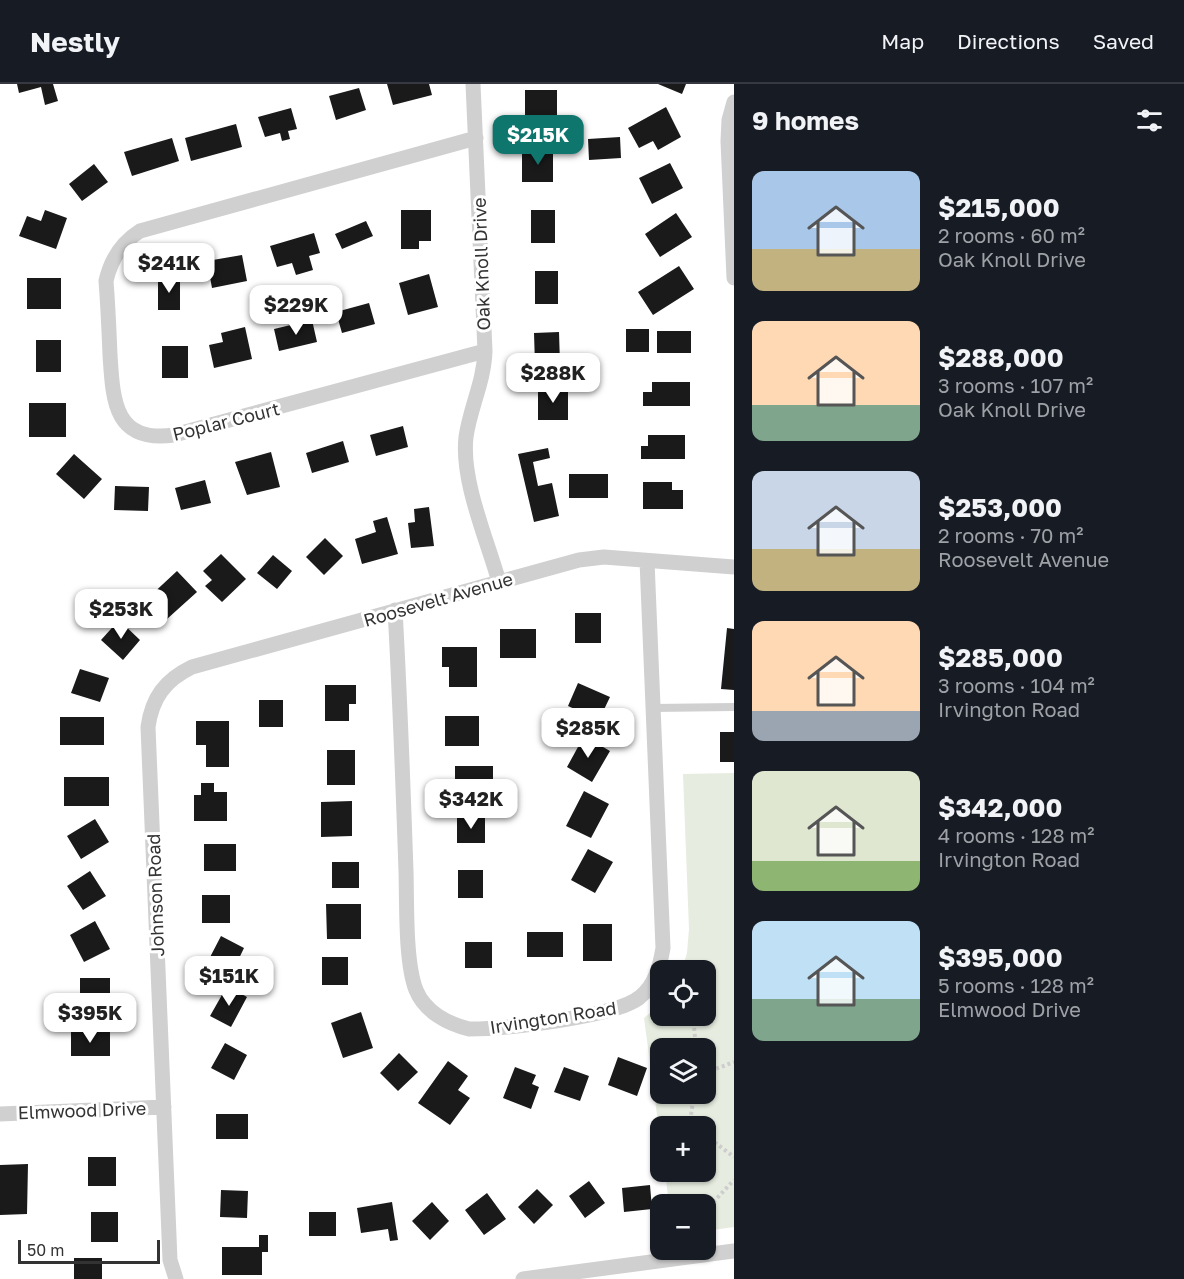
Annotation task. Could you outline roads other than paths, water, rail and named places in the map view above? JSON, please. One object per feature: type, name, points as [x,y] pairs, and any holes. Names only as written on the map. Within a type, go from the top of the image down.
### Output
[{"type":"street","name":"Oak Knoll Drive","points":[[473,84],[485,351],[484,372],[466,435],[466,451],[468,474],[499,582]]},
{"type":"street","points":[[734,102],[729,120],[728,141],[734,278]]},
{"type":"street","name":"Poplar Court","points":[[476,138],[394,158],[140,231],[119,250],[110,264],[106,281],[114,404],[127,424],[136,432],[150,436],[174,435],[485,351]]},
{"type":"street","name":"Roosevelt Avenue","points":[[157,696],[177,675],[192,667],[579,560],[604,557],[734,567]]},
{"type":"street","name":"Irvington Road","points":[[395,610],[412,979],[424,1004],[454,1025],[486,1029],[604,1012],[633,1003],[653,982],[660,968],[663,948],[647,561]]},
{"type":"street","name":"Johnson Road","points":[[157,696],[148,727],[170,1260],[174,1277]]},
{"type":"street","name":"Elmwood Drive","points":[[0,1114],[164,1107]]},
{"type":"street","points":[[523,1279],[734,1251]]},
{"type":"lane","points":[[653,708],[734,707]]}]
